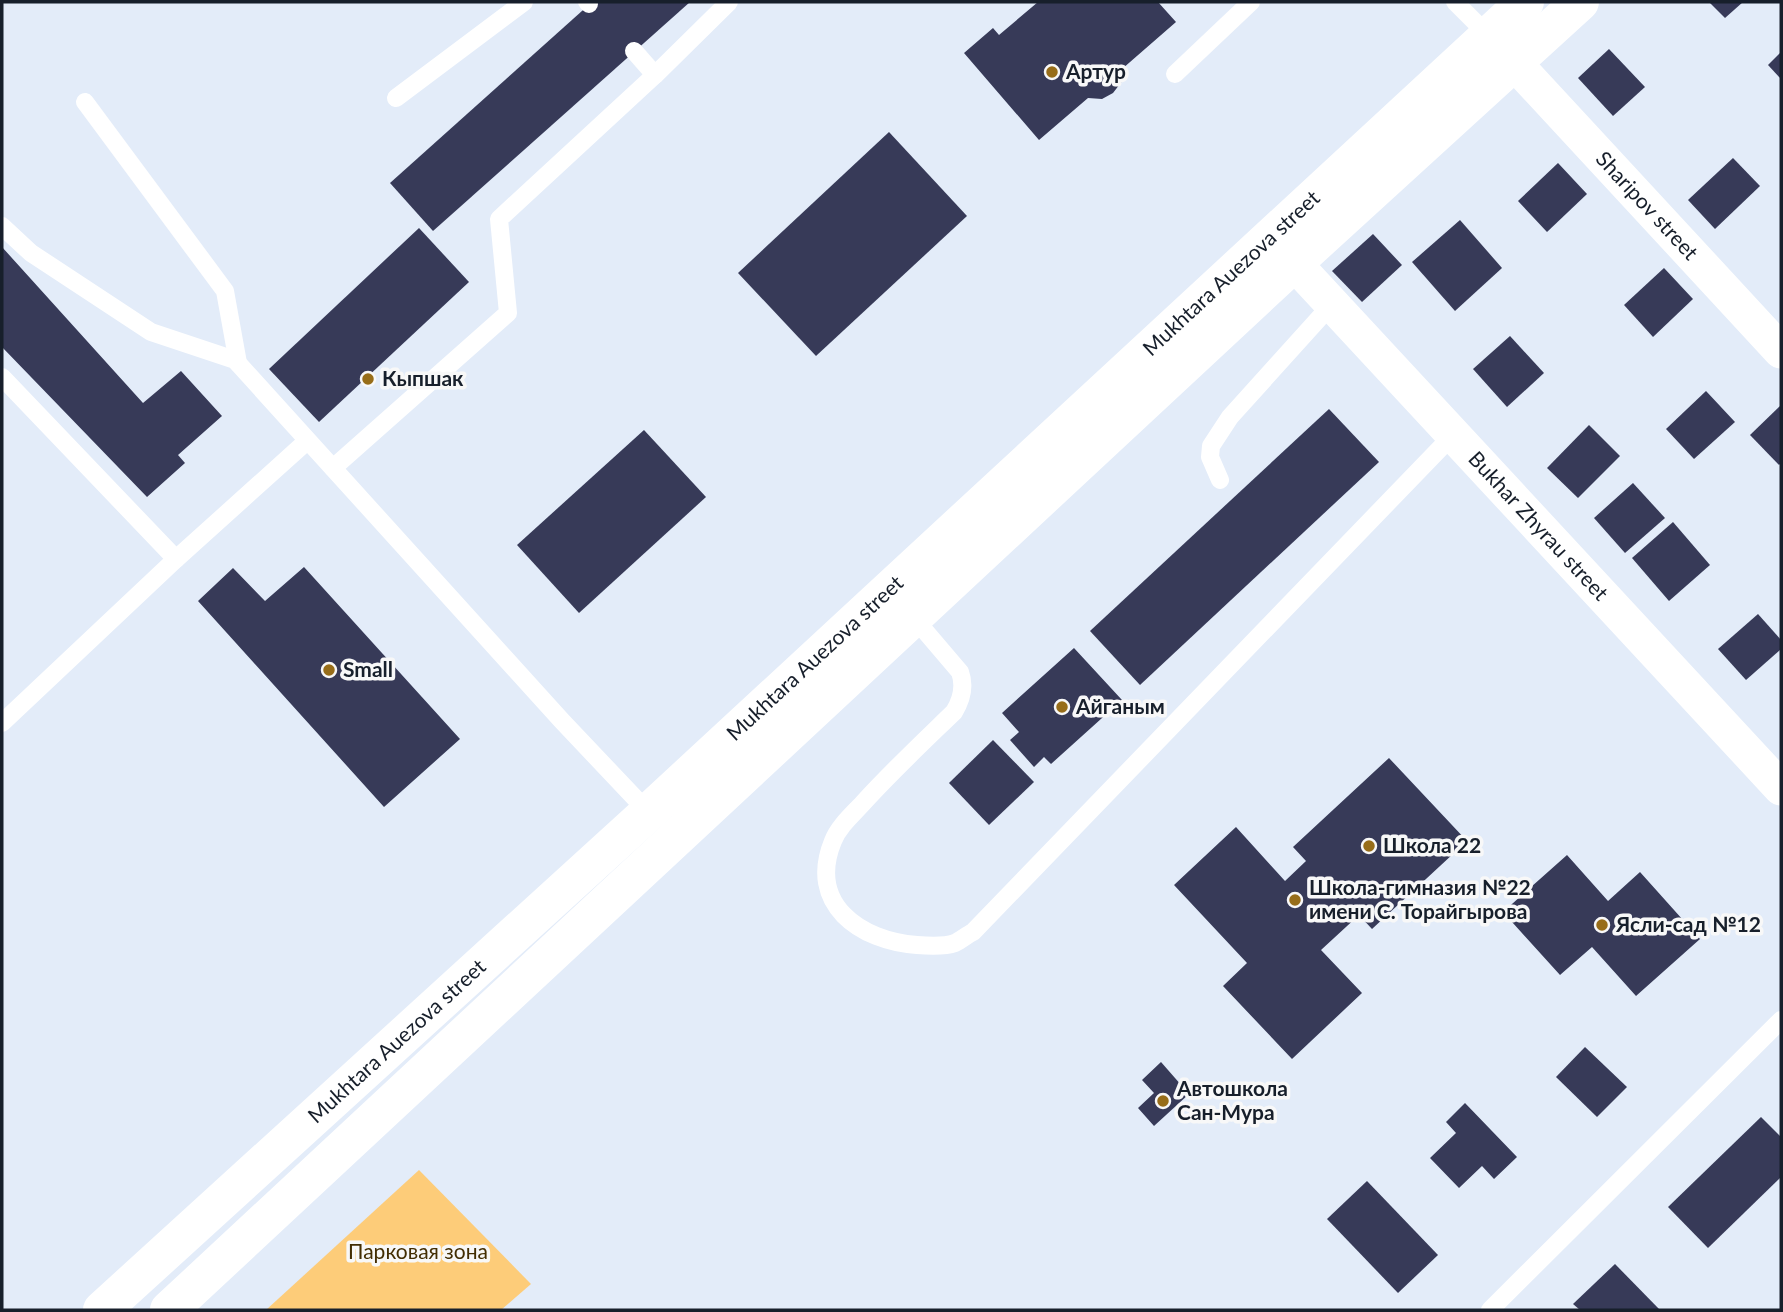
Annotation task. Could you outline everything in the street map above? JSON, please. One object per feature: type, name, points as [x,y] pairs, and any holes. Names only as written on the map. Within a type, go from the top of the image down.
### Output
[{"type":"main road","name":"Mukhtara Auezova street","points":[[169,1310],[1294,263],[1501,48],[1525,2]]},
{"type":"main road","name":"Mukhtara Auezova street","points":[[102,1310],[649,812],[1501,48],[1580,2]]},
{"type":"street","name":"Sharipov street","points":[[1501,48],[1781,351]]},
{"type":"street","name":"Bukhar Zhyrau street","points":[[1294,263],[1781,788]]},
{"type":"lane","points":[[396,98],[524,2]]},
{"type":"lane","points":[[333,468],[508,313],[499,219],[655,75],[729,2]]},
{"type":"lane","points":[[1175,74],[1251,2]]},
{"type":"lane","points":[[1455,2],[1501,48]]},
{"type":"lane","points":[[635,51],[655,75]]},
{"type":"lane","points":[[85,102],[225,291],[238,363]]},
{"type":"lane","points":[[2,226],[31,253],[151,332],[235,360],[562,721],[676,840]]},
{"type":"lane","points":[[1220,480],[1210,457],[1211,446],[1216,437],[1230,416],[1332,304]]},
{"type":"lane","points":[[2,377],[176,559]]},
{"type":"lane","points":[[914,618],[960,672],[964,681],[960,702],[954,712],[890,773],[841,827],[833,840],[825,870],[827,885],[835,902],[860,930],[880,939],[929,946],[953,943],[973,932],[1453,435]]},
{"type":"lane","points":[[2,723],[176,559],[307,441]]},
{"type":"lane","points":[[1490,1310],[1781,1020]]},
{"type":"green space","name":"Парковая зона","points":[[419,1170],[531,1284],[501,1310],[266,1310]]},
{"type":"building","points":[[592,2],[690,2],[433,231],[390,183]]},
{"type":"building","name":"Артур","points":[[1038,2],[1158,2],[1176,22],[1122,69],[1123,80],[1113,93],[1102,99],[1088,98],[1039,140],[964,53],[993,28],[999,35]]},
{"type":"building","points":[[1709,2],[1743,2],[1725,18]]},
{"type":"building","points":[[1609,49],[1645,87],[1613,116],[1578,78]]},
{"type":"building","points":[[1781,52],[1781,79],[1768,65]]},
{"type":"building","points":[[889,132],[967,216],[816,356],[738,273]]},
{"type":"building","points":[[1733,158],[1760,186],[1715,229],[1688,200]]},
{"type":"building","points":[[1558,163],[1587,194],[1547,232],[1518,201]]},
{"type":"building","points":[[1460,220],[1502,268],[1455,311],[1412,262]]},
{"type":"building","points":[[419,228],[469,282],[319,422],[269,369]]},
{"type":"building","points":[[1373,234],[1402,265],[1362,302],[1332,271]]},
{"type":"building","points":[[2,247],[143,403],[181,371],[222,416],[178,455],[185,463],[147,497],[2,347]]},
{"type":"building","points":[[1664,268],[1693,299],[1653,337],[1624,305]]},
{"type":"building","points":[[1510,336],[1544,373],[1507,407],[1473,369]]},
{"type":"building","points":[[1706,391],[1735,422],[1694,459],[1666,429]]},
{"type":"building","points":[[1781,405],[1781,463],[1779,465],[1750,435]]},
{"type":"building","points":[[1329,409],[1379,462],[1140,685],[1090,631]]},
{"type":"building","points":[[1589,425],[1620,456],[1578,498],[1547,468]]},
{"type":"building","points":[[644,430],[706,497],[579,613],[517,545]]},
{"type":"building","points":[[1633,483],[1665,518],[1625,553],[1594,518]]},
{"type":"building","points":[[1673,522],[1710,565],[1669,601],[1632,558]]},
{"type":"building","name":"Small","points":[[304,567],[460,739],[384,807],[198,601],[233,568],[265,601]]},
{"type":"building","points":[[1758,614],[1781,640],[1781,649],[1746,680],[1718,649]]},
{"type":"building","name":"Айганым","points":[[1074,648],[1122,700],[1051,764],[1044,757],[1034,767],[1010,740],[1019,732],[1002,713]]},
{"type":"building","points":[[993,740],[1034,782],[989,825],[949,783]]},
{"type":"building","name":"Школа-гимназия №22 имени С. Торайгырова","points":[[1389,758],[1467,841],[1372,929],[1359,915],[1321,950],[1362,993],[1292,1059],[1223,986],[1247,963],[1174,885],[1236,827],[1285,881],[1306,861],[1293,847]]},
{"type":"building","name":"Ясли-сад №12","points":[[1567,855],[1608,901],[1640,872],[1700,939],[1636,996],[1592,947],[1560,975],[1503,912]]},
{"type":"building","points":[[1585,1047],[1627,1087],[1597,1117],[1556,1077]]},
{"type":"building","name":"Автошкола Сан-Мура","points":[[1161,1062],[1189,1094],[1154,1126],[1138,1108],[1154,1093],[1142,1080]]},
{"type":"building","points":[[1465,1103],[1517,1157],[1494,1179],[1482,1166],[1459,1188],[1430,1158],[1456,1133],[1446,1122]]},
{"type":"building","points":[[1761,1117],[1781,1137],[1781,1177],[1708,1248],[1668,1207]]},
{"type":"building","points":[[1367,1181],[1438,1255],[1398,1293],[1327,1219]]},
{"type":"building","points":[[1615,1264],[1660,1310],[1580,1310],[1573,1304]]},
{"type":"place","name":"Артур","points":[[1052,72]]},
{"type":"place","name":"Кыпшак","points":[[368,379]]},
{"type":"place","name":"Small","points":[[329,670]]},
{"type":"place","name":"Айганым","points":[[1062,707]]},
{"type":"place","name":"Школа 22","points":[[1369,846]]},
{"type":"place","name":"Школа-гимназия №22 имени С. Торайгырова","points":[[1295,900]]},
{"type":"place","name":"Ясли-сад №12","points":[[1602,925]]},
{"type":"place","name":"Автошкола Сан-Мура","points":[[1163,1101]]}]
